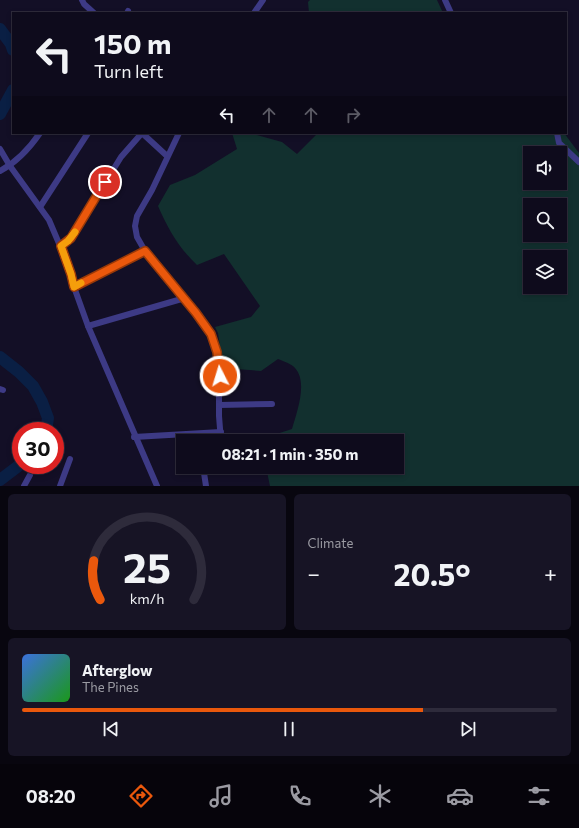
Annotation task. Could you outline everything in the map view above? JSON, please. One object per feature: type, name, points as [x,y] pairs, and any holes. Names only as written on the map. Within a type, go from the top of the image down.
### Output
[{"type":"street","points":[[82,0],[84,4],[93,12]]},
{"type":"street","points":[[255,12],[263,0]]},
{"type":"street","points":[[445,0],[451,12]]},
{"type":"street","points":[[0,171],[10,166],[24,153],[39,134]]},
{"type":"street","points":[[40,207],[87,134]]},
{"type":"street","points":[[61,246],[71,238],[121,157],[141,134]]},
{"type":"street","points":[[143,134],[167,156]]},
{"type":"street","points":[[134,437],[221,432],[219,404],[220,376],[217,352],[211,334],[185,298],[145,251],[137,237],[135,226],[135,221],[152,190],[178,134]]},
{"type":"street","points":[[557,134],[559,143],[579,162]]},
{"type":"street","points":[[0,149],[10,166],[49,220],[61,246],[88,326],[156,486]]},
{"type":"street","points":[[74,287],[145,251]]},
{"type":"street","points":[[88,326],[185,298]]},
{"type":"street","points":[[219,404],[272,404]]},
{"type":"street","points":[[60,486],[70,459]]},
{"type":"street","points":[[204,474],[206,486]]},
{"type":"street","points":[[24,486],[30,475]]},
{"type":"green space","points":[[310,0],[437,0],[443,12],[309,12],[308,2]]},
{"type":"green space","points":[[232,134],[254,134],[282,142],[297,154],[317,134],[565,134],[579,153],[579,486],[270,486],[267,474],[404,474],[404,434],[276,434],[292,429],[300,397],[301,381],[299,374],[292,365],[278,359],[261,371],[223,368],[218,333],[215,327],[251,317],[260,306],[224,254],[197,265],[174,238],[158,206],[170,185],[195,175],[237,149]]},
{"type":"waterway","points":[[0,29],[12,47]]},
{"type":"waterway","points":[[0,114],[12,92]]},
{"type":"waterway","points":[[0,357],[19,372],[33,386],[42,402],[48,418],[47,422]]},
{"type":"waterway","points":[[0,480],[12,471]]},
{"type":"slow traffic","points":[[75,232],[68,241],[61,246],[74,287],[81,283]]},
{"type":"route","points":[[105,182],[71,238],[66,244],[61,246],[74,287],[145,251],[196,313],[211,334],[217,352],[220,376]]}]
